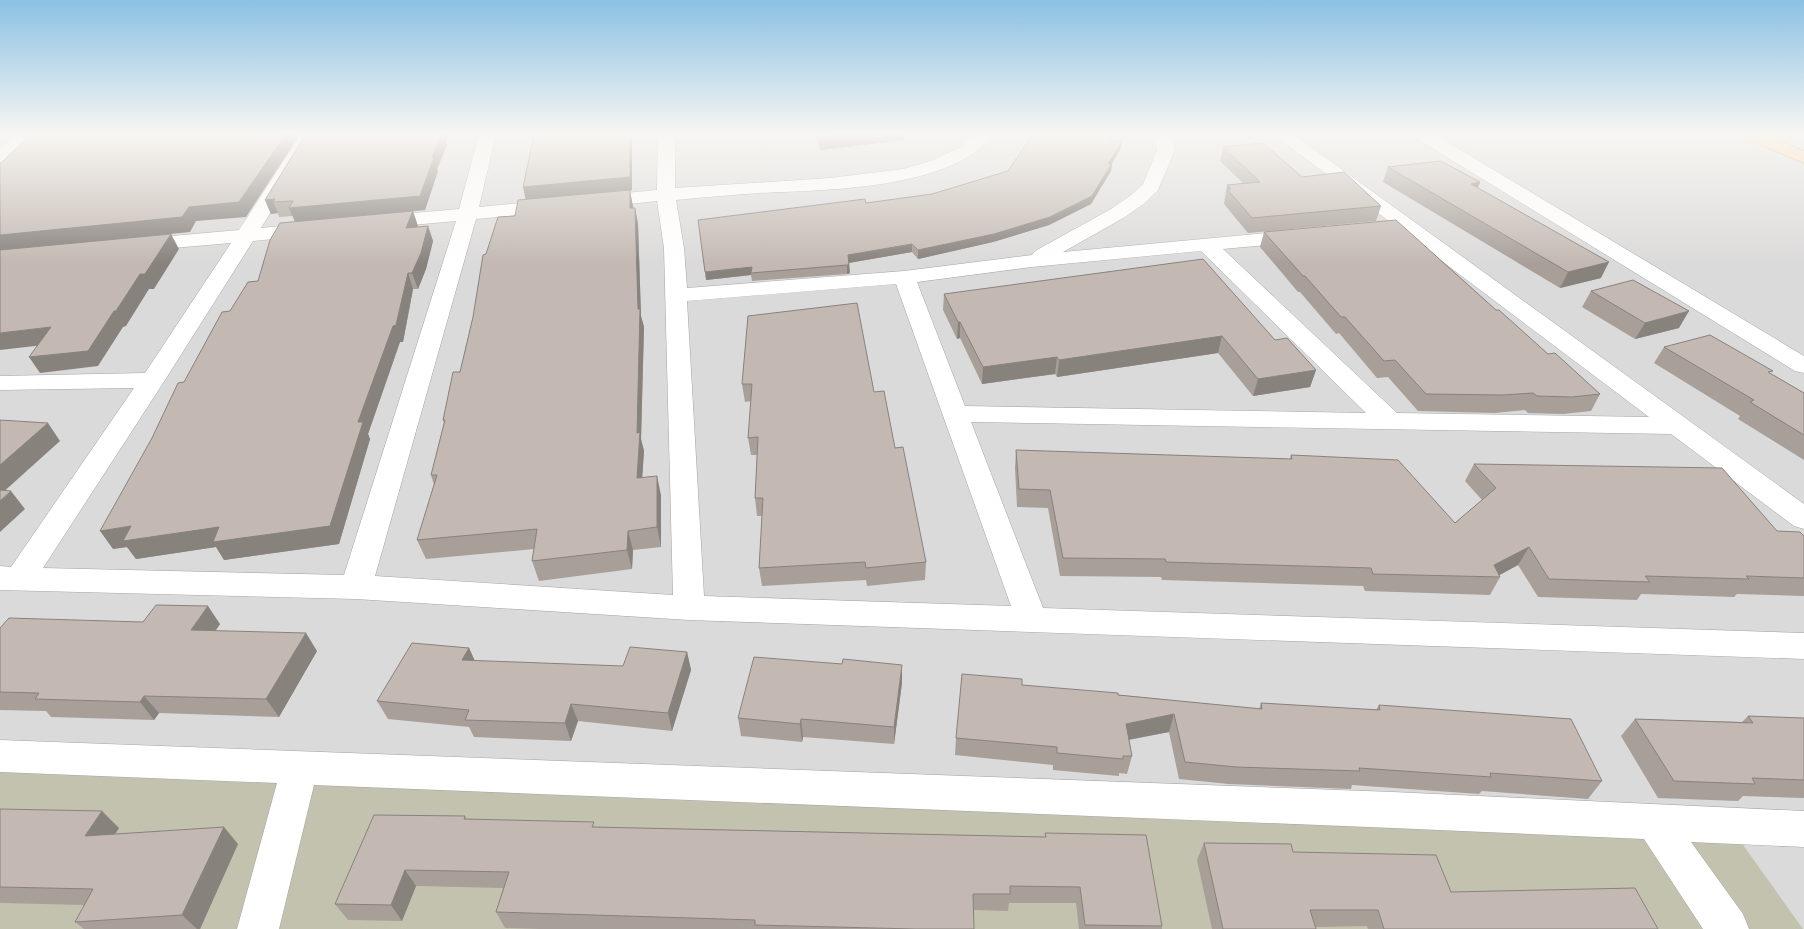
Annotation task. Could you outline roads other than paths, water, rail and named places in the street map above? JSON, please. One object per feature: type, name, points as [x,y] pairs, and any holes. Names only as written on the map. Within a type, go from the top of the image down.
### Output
[{"type":"street","points":[[9,579],[153,380],[248,235],[283,177]]},
{"type":"street","points":[[356,587],[468,213],[477,177]]},
{"type":"street","points":[[666,177],[666,195],[674,248],[689,608]]},
{"type":"street","points":[[363,224],[875,177]]},
{"type":"street","points":[[1032,261],[1118,213],[1138,199],[1151,186],[1155,177]]},
{"type":"street","points":[[1340,177],[1804,519]]},
{"type":"street","points":[[1493,177],[1804,366]]},
{"type":"street","points":[[119,247],[334,226]]},
{"type":"street","points":[[1378,228],[1406,226]]},
{"type":"street","points":[[676,295],[904,277],[1032,261],[1320,234]]},
{"type":"street","points":[[1206,245],[1391,422]]},
{"type":"street","points":[[904,277],[1030,618]]},
{"type":"street","points":[[0,383],[153,380]]},
{"type":"street","points":[[956,414],[1678,426]]},
{"type":"street","points":[[9,579],[356,587],[689,608],[1030,618],[1804,646]]},
{"type":"street","points":[[0,756],[1804,829]]},
{"type":"street","points":[[258,929],[300,767]]},
{"type":"street","points":[[1654,822],[1728,929]]}]
